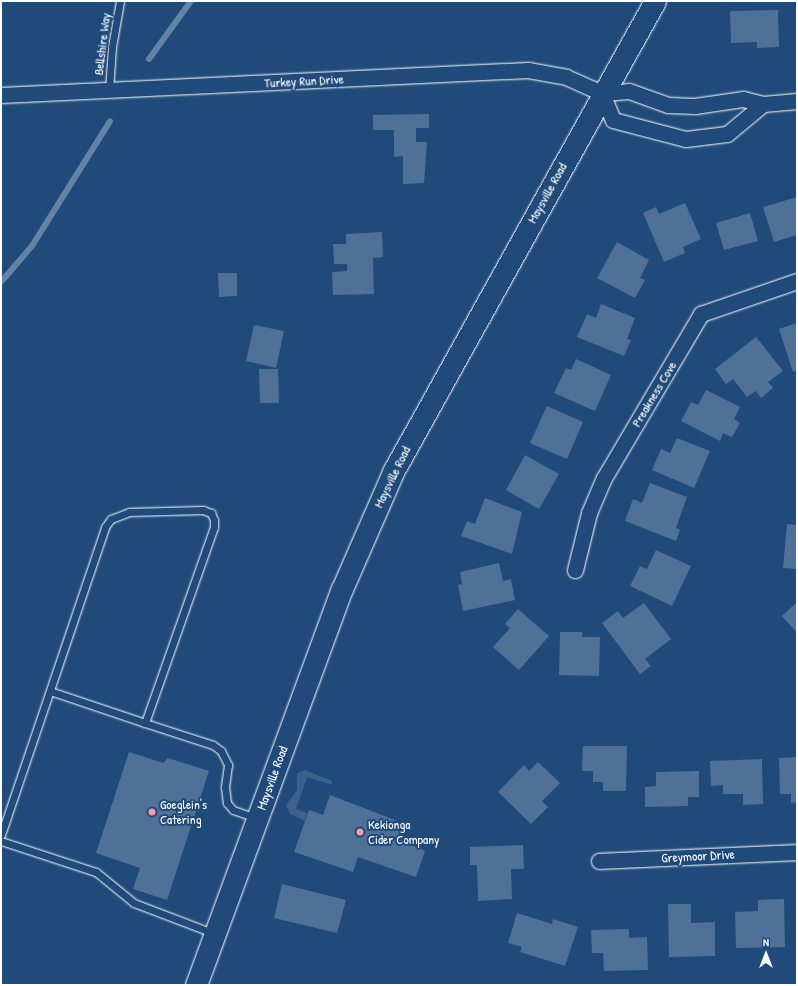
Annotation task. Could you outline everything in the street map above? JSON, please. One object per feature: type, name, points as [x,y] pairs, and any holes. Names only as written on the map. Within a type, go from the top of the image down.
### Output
[{"type":"main road","name":"Maysville Road","points":[[196,985],[342,589],[393,472],[602,92],[655,1]]},
{"type":"street","name":"Turkey Run Drive","points":[[1,95],[528,70],[566,76],[602,92]]},
{"type":"street","points":[[763,104],[727,134],[686,139],[613,120],[602,92],[628,91],[668,105],[695,106],[743,99],[763,104],[797,101]]},
{"type":"street","name":"Preakness Cove","points":[[575,570],[589,512],[604,478],[701,314],[797,281]]},
{"type":"street","name":"Greymoor Drive","points":[[599,861],[797,852]]},
{"type":"lane","name":"Bellshire Way","points":[[109,91],[112,47],[120,1]]},
{"type":"lane","points":[[1,835],[105,527],[111,519],[129,512],[203,510],[211,513],[214,527],[145,723]]},
{"type":"lane","points":[[50,690],[213,745],[221,751],[228,765],[225,787],[227,803],[233,810],[257,819]]},
{"type":"lane","points":[[1,841],[96,872],[134,903],[215,934]]},
{"type":"shaded area","points":[[305,770],[332,781],[332,785],[307,777],[296,809],[307,813],[305,821],[290,814],[286,805],[297,790],[297,773]]},
{"type":"building","points":[[778,10],[779,47],[757,48],[757,42],[731,43],[730,11]]},
{"type":"building","points":[[429,114],[429,128],[416,128],[416,142],[427,142],[424,183],[403,184],[403,156],[394,157],[394,130],[373,130],[373,115]]},
{"type":"building","points":[[797,197],[797,235],[774,242],[763,207]]},
{"type":"building","points":[[685,203],[701,239],[683,247],[685,253],[664,262],[643,213],[656,207],[659,214]]},
{"type":"building","points":[[750,213],[758,241],[724,250],[716,223]]},
{"type":"building","points":[[382,232],[383,257],[373,258],[374,294],[333,295],[332,272],[347,271],[347,264],[334,264],[333,244],[346,244],[346,234]]},
{"type":"building","points":[[617,242],[649,260],[640,278],[645,280],[635,298],[597,278]]},
{"type":"building","points":[[218,273],[237,273],[237,296],[219,297]]},
{"type":"building","points":[[601,304],[635,318],[627,339],[631,340],[624,356],[577,337],[587,314],[596,318]]},
{"type":"building","points":[[797,323],[797,370],[793,372],[779,329]]},
{"type":"building","points":[[254,325],[284,331],[276,368],[246,361]]},
{"type":"building","points":[[756,337],[783,371],[768,382],[773,388],[761,398],[756,391],[747,397],[733,379],[726,384],[715,369]]},
{"type":"building","points":[[576,359],[611,375],[595,411],[554,393],[566,368],[571,370]]},
{"type":"building","points":[[259,369],[278,369],[279,403],[260,403]]},
{"type":"building","points":[[706,390],[740,407],[734,419],[740,423],[732,437],[723,433],[720,441],[681,421],[691,402],[698,405]]},
{"type":"building","points":[[547,406],[583,422],[567,459],[530,443]]},
{"type":"building","points":[[677,438],[710,451],[694,488],[652,470],[661,449],[670,453]]},
{"type":"building","points":[[525,455],[559,474],[539,509],[506,490]]},
{"type":"building","points":[[650,483],[687,497],[676,528],[680,530],[676,541],[625,521],[633,499],[642,503]]},
{"type":"building","points":[[485,498],[522,512],[512,554],[461,536],[467,521],[475,524]]},
{"type":"building","points":[[787,524],[797,525],[797,569],[783,568]]},
{"type":"building","points":[[656,550],[691,566],[672,606],[630,586],[640,566],[647,569]]},
{"type":"building","points":[[499,563],[503,581],[511,579],[515,600],[463,611],[458,585],[462,584],[460,572]]},
{"type":"building","points":[[797,602],[797,633],[782,616]]},
{"type":"building","points":[[644,603],[671,639],[645,659],[651,666],[640,674],[602,623],[618,611],[623,618]]},
{"type":"building","points":[[518,609],[549,636],[519,670],[493,647],[510,628],[505,624]]},
{"type":"building","points":[[560,632],[582,632],[582,637],[600,637],[599,676],[559,675]]},
{"type":"building","points":[[583,746],[627,746],[626,791],[603,791],[603,782],[593,782],[593,771],[582,771]]},
{"type":"building","name":"Goeglein's Catering","points":[[129,752],[163,763],[168,758],[209,771],[167,900],[133,889],[140,868],[96,853]]},
{"type":"building","points":[[797,757],[797,802],[791,803],[791,794],[780,794],[779,758]]},
{"type":"building","points":[[762,759],[763,804],[743,805],[743,794],[723,794],[723,785],[711,786],[710,761]]},
{"type":"building","points":[[538,762],[560,783],[542,801],[548,807],[531,824],[498,792],[524,765],[529,771]]},
{"type":"building","points":[[699,771],[699,797],[688,797],[688,806],[645,807],[645,787],[656,786],[656,772]]},
{"type":"building","points":[[330,795],[405,824],[400,840],[425,851],[416,877],[358,857],[353,872],[294,852],[309,810],[323,815]]},
{"type":"building","points":[[523,845],[524,869],[511,869],[512,899],[478,901],[477,865],[470,865],[470,847]]},
{"type":"building","points":[[282,884],[346,900],[337,933],[274,918]]},
{"type":"building","points":[[784,899],[785,947],[736,948],[735,912],[758,911],[758,900]]},
{"type":"building","points":[[668,904],[691,904],[691,923],[715,922],[715,956],[669,957]]},
{"type":"building","points":[[517,913],[552,924],[553,919],[578,927],[565,966],[520,952],[522,947],[508,943]]},
{"type":"building","points":[[629,929],[629,938],[647,937],[648,970],[604,971],[603,953],[592,953],[591,930]]},
{"type":"waterway","points":[[149,59],[191,1]]},
{"type":"waterway","points":[[1,282],[32,246],[110,121]]},
{"type":"place","name":"Goeglein's Catering","points":[[152,812]]},
{"type":"place","name":"Kekionga Cider Company","points":[[360,832]]}]
